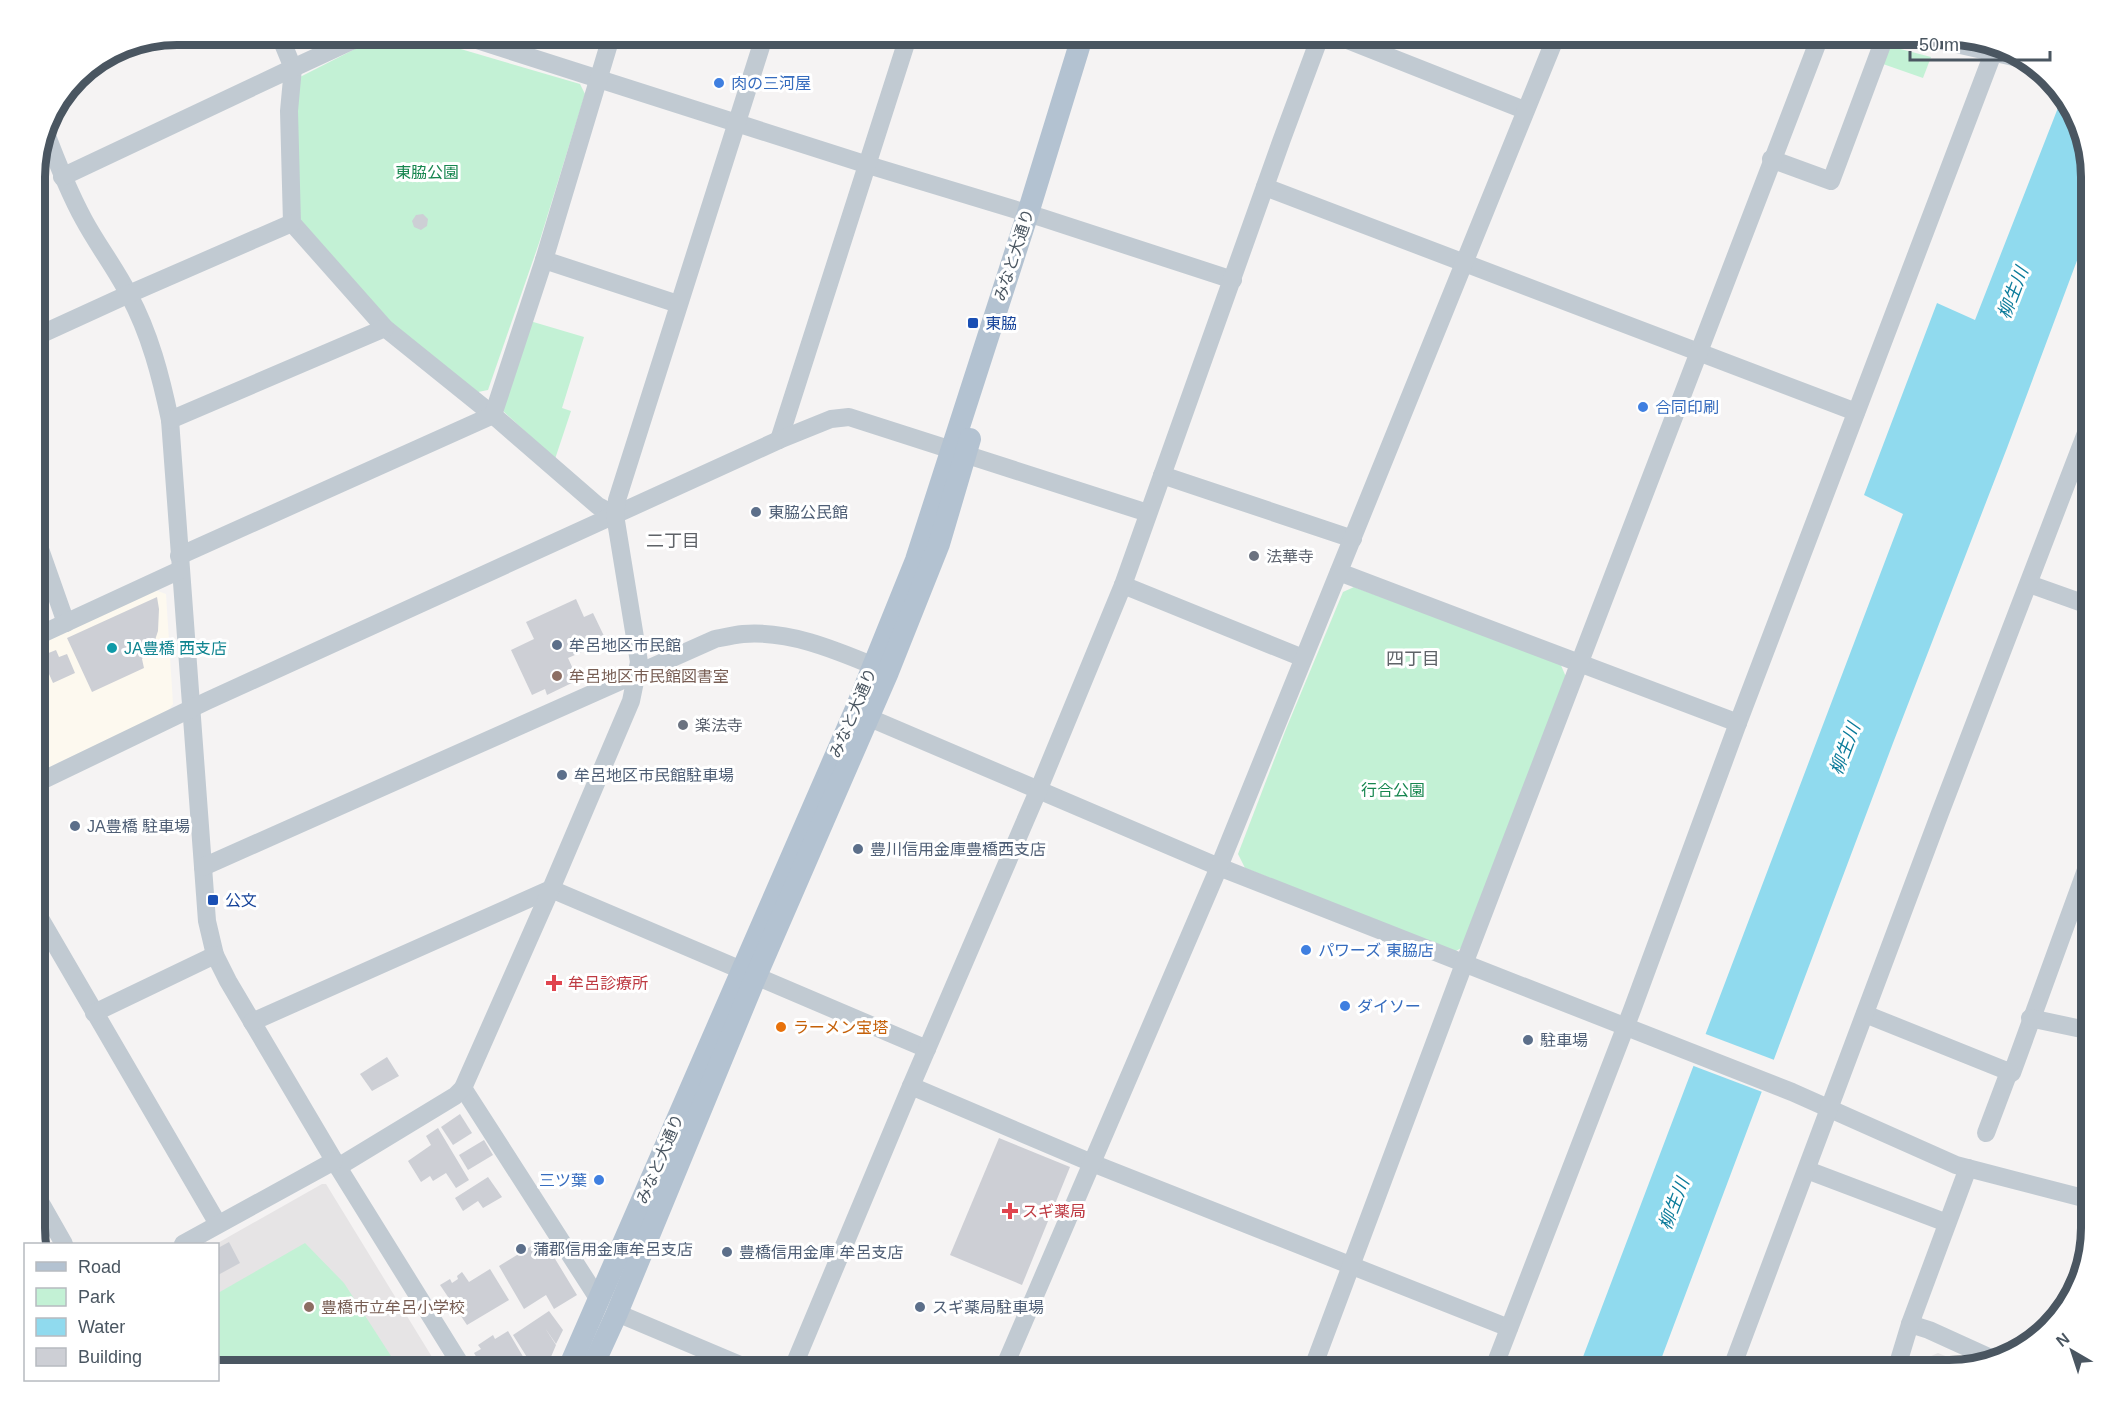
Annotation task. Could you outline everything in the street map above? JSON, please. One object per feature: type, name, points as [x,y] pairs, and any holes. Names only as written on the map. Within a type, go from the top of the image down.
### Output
[{"type":"main road","name":"みなと大通り","points":[[1035,215],[1080,45]]},
{"type":"main road","name":"みなと大通り","points":[[594,1360],[608,1307],[748,973],[880,669],[916,560],[958,452],[1035,215],[1094,45]]},
{"type":"main road","name":"みなと大通り","points":[[575,1360],[608,1307]]},
{"type":"street","points":[[284,45],[294,68],[289,111],[292,223],[385,328],[493,415],[598,506],[615,515]]},
{"type":"street","points":[[63,177],[343,45]]},
{"type":"street","points":[[500,45],[737,123],[1035,215],[1233,280]]},
{"type":"street","points":[[45,632],[179,563],[493,415],[544,260],[609,45]]},
{"type":"street","points":[[186,1243],[218,1224],[336,1164],[455,1096],[463,1089],[631,701],[639,662],[615,515],[617,500],[762,45]]},
{"type":"street","points":[[779,440],[906,45]]},
{"type":"street","points":[[797,1360],[1123,585],[1317,45]]},
{"type":"street","points":[[1360,45],[1524,110]]},
{"type":"street","points":[[1008,1360],[1219,867],[1552,45]]},
{"type":"street","points":[[1316,1360],[1464,964],[1817,45]]},
{"type":"street","points":[[1771,159],[1831,181],[1882,45]]},
{"type":"street","points":[[1497,1360],[1993,53]]},
{"type":"street","points":[[49,141],[84,221],[129,294],[155,357],[170,420],[207,921],[215,955],[224,975],[336,1164],[457,1360]]},
{"type":"street","points":[[1265,187],[1856,412]]},
{"type":"street","points":[[45,332],[292,223]]},
{"type":"street","points":[[544,260],[678,304]]},
{"type":"street","points":[[170,420],[385,328]]},
{"type":"street","points":[[45,779],[190,708],[779,440],[831,419],[849,417],[1148,513]]},
{"type":"street","points":[[1735,1360],[2081,446]]},
{"type":"street","points":[[1162,475],[1353,539]]},
{"type":"street","points":[[45,563],[66,622]]},
{"type":"street","points":[[1339,572],[1738,723]]},
{"type":"street","points":[[2029,584],[2081,602]]},
{"type":"street","points":[[1123,585],[1303,658]]},
{"type":"street","points":[[203,867],[706,643],[743,634],[773,634],[793,638],[880,669]]},
{"type":"street","points":[[862,714],[1219,867],[1792,1092],[1956,1165],[2081,1197]]},
{"type":"street","points":[[1865,1014],[2012,1073],[2030,1018],[2081,883]]},
{"type":"street","points":[[252,1022],[551,889],[927,1049]]},
{"type":"street","points":[[45,927],[218,1224]]},
{"type":"street","points":[[94,1012],[215,955]]},
{"type":"street","points":[[2030,1018],[2081,1029]]},
{"type":"street","points":[[1986,1133],[2009,1072]]},
{"type":"street","points":[[911,1086],[1092,1163],[1509,1328]]},
{"type":"street","points":[[463,1089],[608,1307],[723,1360]]},
{"type":"street","points":[[1899,1360],[1910,1324],[1968,1168]]},
{"type":"street","points":[[1807,1170],[1947,1223]]},
{"type":"street","points":[[45,1211],[63,1243]]},
{"type":"street","points":[[1910,1324],[1929,1330],[1984,1355]]},
{"type":"shaded area","points":[[155,590],[166,594],[173,704],[168,711],[45,769],[45,641]]},
{"type":"shaded area","name":"豊橋市立牟呂小学校","points":[[322,1184],[326,1184],[434,1360],[219,1360],[218,1243]]},
{"type":"shaded area","points":[[1938,1353],[1955,1360],[1928,1360],[1929,1357]]},
{"type":"green space","name":"東脇公園","points":[[372,45],[447,45],[580,84],[585,94],[539,243],[488,390],[478,392],[401,333],[299,221],[296,109],[300,77],[357,48]]},
{"type":"green space","points":[[1889,46],[1931,57],[1923,78],[1883,64]]},
{"type":"green space","points":[[530,321],[584,337],[562,408],[571,411],[555,459],[502,410]]},
{"type":"green space","name":"行合公園","points":[[1354,587],[1560,663],[1566,677],[1465,946],[1454,952],[1245,868],[1238,854],[1286,729],[1343,592]]},
{"type":"green space","points":[[305,1243],[344,1283],[394,1360],[219,1360],[219,1292]]},
{"type":"water","name":"柳生川","points":[[2059,104],[2077,142],[2080,159],[2081,250],[1661,1360],[1582,1360],[1903,514],[1864,495],[1937,303],[1975,320]]},
{"type":"pier","points":[[1703,1033],[1777,1061],[1765,1093],[1691,1065]]},
{"type":"building","points":[[423,214],[428,219],[427,226],[421,230],[414,227],[412,221],[416,215]]},
{"type":"building","name":"JA豊橋 西支店","points":[[157,597],[158,631],[154,643],[142,659],[144,668],[92,692],[67,638]]},
{"type":"building","name":"牟呂地区市民館","points":[[576,599],[584,617],[593,613],[604,636],[590,643],[593,647],[568,658],[578,680],[547,695],[545,689],[532,695],[511,650],[534,639],[526,622]]},
{"type":"building","points":[[56,650],[59,657],[67,654],[75,673],[53,683],[45,665],[45,654]]},
{"type":"building","points":[[387,1057],[399,1076],[372,1091],[360,1074]]},
{"type":"building","points":[[460,1114],[472,1133],[453,1145],[441,1127]]},
{"type":"building","points":[[438,1128],[469,1180],[456,1188],[446,1173],[433,1181],[430,1176],[421,1182],[408,1161],[431,1145],[426,1136]]},
{"type":"building","name":"スギ薬局","points":[[999,1138],[1070,1167],[1022,1285],[950,1255]]},
{"type":"building","points":[[484,1140],[493,1155],[468,1170],[459,1155]]},
{"type":"building","points":[[488,1177],[502,1197],[483,1208],[478,1201],[463,1211],[455,1198]]},
{"type":"building","points":[[543,1239],[577,1295],[554,1309],[546,1295],[524,1309],[499,1266]]},
{"type":"building","points":[[229,1242],[240,1263],[219,1274],[219,1247]]},
{"type":"building","points":[[490,1269],[509,1300],[467,1325],[440,1285],[450,1279],[452,1283],[462,1272],[469,1282]]},
{"type":"building","points":[[549,1311],[563,1330],[556,1344],[545,1328],[556,1345],[550,1360],[529,1360],[513,1335]]},
{"type":"building","points":[[508,1331],[525,1360],[478,1360],[474,1353],[481,1349],[478,1345],[493,1335],[495,1339]]},
{"type":"place","name":"肉の三河屋","points":[[719,83]]},
{"type":"place","name":"東脇","points":[[973,323]]},
{"type":"place","name":"合同印刷","points":[[1643,407]]},
{"type":"place","name":"東脇公民館","points":[[756,512]]},
{"type":"place","name":"法華寺","points":[[1254,556]]},
{"type":"place","name":"牟呂地区市民館","points":[[557,645]]},
{"type":"place","name":"JA豊橋 西支店","points":[[112,648]]},
{"type":"place","name":"牟呂地区市民館図書室","points":[[557,676]]},
{"type":"place","name":"楽法寺","points":[[683,725]]},
{"type":"place","name":"牟呂地区市民館駐車場","points":[[562,775]]},
{"type":"place","name":"JA豊橋 駐車場","points":[[75,826]]},
{"type":"place","name":"豊川信用金庫豊橋西支店","points":[[858,849]]},
{"type":"place","name":"公文","points":[[213,900]]},
{"type":"place","name":"パワーズ 東脇店","points":[[1306,950]]},
{"type":"place","name":"牟呂診療所","points":[[554,983]]},
{"type":"place","name":"ダイソー","points":[[1345,1006]]},
{"type":"place","name":"ラーメン宝塔","points":[[781,1027]]},
{"type":"place","name":"駐車場","points":[[1528,1040]]},
{"type":"place","name":"三ツ葉","points":[[599,1180]]},
{"type":"place","name":"スギ薬局","points":[[1010,1211]]},
{"type":"place","name":"蒲郡信用金庫牟呂支店","points":[[521,1249]]},
{"type":"place","name":"豊橋信用金庫 牟呂支店","points":[[727,1252]]},
{"type":"place","name":"豊橋市立牟呂小学校","points":[[309,1307]]},
{"type":"place","name":"スギ薬局駐車場","points":[[920,1307]]},
{"type":"district","name":"二丁目","points":[[673,541]]},
{"type":"district","name":"四丁目","points":[[1413,659]]}]
